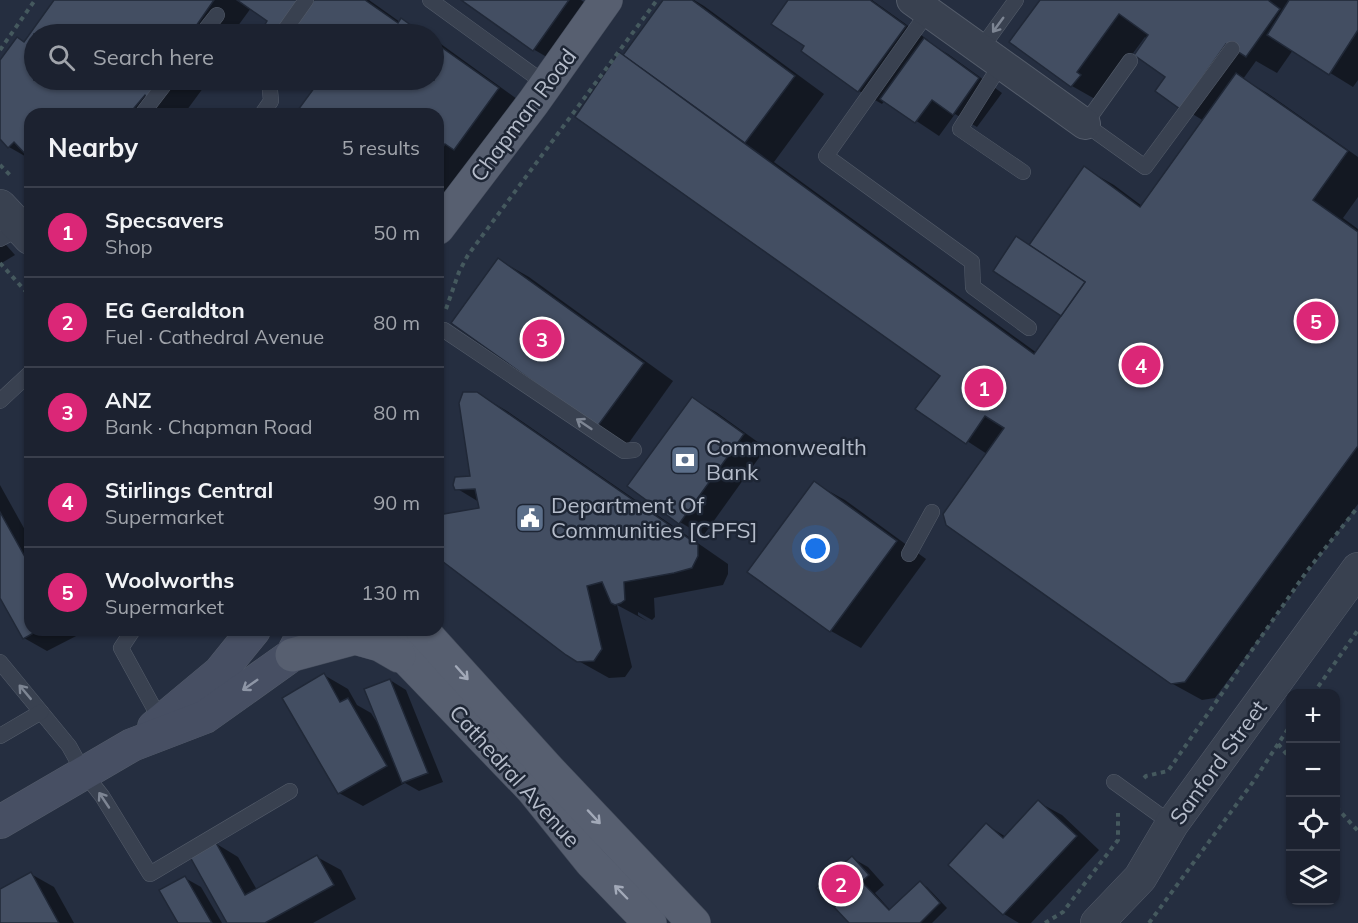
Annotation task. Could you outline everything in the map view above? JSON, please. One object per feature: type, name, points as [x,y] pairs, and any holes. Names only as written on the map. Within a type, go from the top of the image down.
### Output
[{"type":"main road","name":"Chapman Road","points":[[444,220],[547,85],[597,3]]},
{"type":"main road","points":[[132,745],[220,672],[249,636]]},
{"type":"main road","name":"Cathedral Avenue","points":[[385,636],[532,789],[591,862],[650,923]]},
{"type":"main road","name":"Cathedral Avenue","points":[[427,636],[549,770],[694,923]]},
{"type":"main road","points":[[0,822],[132,745],[205,717],[299,642],[355,638],[380,645],[413,665]]},
{"type":"street","points":[[921,4],[990,57],[1085,124]]},
{"type":"street","name":"Sanford Street","points":[[1097,923],[1140,878],[1172,824],[1358,568]]},
{"type":"lane","points":[[289,24],[306,0]]},
{"type":"lane","points":[[430,0],[547,85]]},
{"type":"lane","points":[[1016,0],[960,129],[1023,172]]},
{"type":"lane","points":[[921,4],[826,156],[972,262],[973,287],[1029,328]]},
{"type":"lane","points":[[210,24],[217,15]]},
{"type":"lane","points":[[1130,61],[1085,124],[1146,167],[1232,49]]},
{"type":"lane","points":[[147,108],[160,90]]},
{"type":"lane","points":[[266,108],[271,101],[270,90]]},
{"type":"lane","points":[[444,330],[624,451],[634,450]]},
{"type":"lane","points":[[0,401],[24,379]]},
{"type":"lane","points":[[909,554],[932,512]]},
{"type":"lane","points":[[130,636],[121,648],[161,721]]},
{"type":"lane","points":[[0,662],[69,746],[150,874],[290,791]]},
{"type":"lane","points":[[0,736],[41,712]]},
{"type":"lane","points":[[1114,782],[1172,824]]},
{"type":"path","points":[[0,50],[35,0]]},
{"type":"path","points":[[445,310],[468,255],[657,0]]},
{"type":"path","points":[[0,263],[24,289]]},
{"type":"path","points":[[1046,923],[1063,912],[1118,840],[1118,814],[1131,795],[1146,776],[1168,771],[1308,571],[1358,507]]},
{"type":"path","points":[[1308,571],[1312,574]]},
{"type":"path","points":[[1316,689],[1358,630]]},
{"type":"path","points":[[1149,923],[1253,782],[1286,732]]},
{"type":"path","points":[[1278,744],[1286,753]]},
{"type":"path","points":[[1340,812],[1358,831]]},
{"type":"building","points":[[54,0],[214,0],[197,24],[37,24]]},
{"type":"building","points":[[237,0],[305,0],[288,24],[265,24],[267,21]]},
{"type":"building","points":[[314,0],[365,0],[398,23],[401,18],[409,24],[296,24]]},
{"type":"building","points":[[461,0],[569,0],[533,51]]},
{"type":"building","points":[[663,0],[692,0],[795,76],[745,143],[623,55]]},
{"type":"building","points":[[788,0],[870,0],[906,26],[858,92],[801,51],[804,46],[771,24]]},
{"type":"building","points":[[1040,0],[1268,0],[1280,9],[1246,57],[1226,44],[1180,109],[1155,91],[1165,77],[1134,55],[1148,35],[1119,14],[1077,72],[1081,75],[1071,87],[1009,42]]},
{"type":"building","points":[[1289,0],[1358,0],[1358,30],[1329,75],[1267,35]]},
{"type":"building","points":[[17,37],[24,42],[24,90],[159,90],[151,101],[145,95],[134,108],[24,108],[24,153],[14,142],[8,148],[0,139],[0,60]]},
{"type":"building","points":[[924,38],[979,78],[953,115],[932,100],[915,123],[880,99]]},
{"type":"building","points":[[444,49],[499,88],[454,150],[444,145],[444,108],[299,108],[313,90],[444,90]]},
{"type":"building","points":[[619,52],[1034,354],[1085,282],[1029,245],[1084,166],[1140,207],[1236,73],[1348,151],[1313,200],[1358,232],[1358,446],[1185,682],[1171,684],[946,525],[943,514],[1004,428],[985,416],[966,444],[915,409],[940,376],[575,117]]},
{"type":"building","points":[[1016,236],[1085,282],[1061,316],[993,271]]},
{"type":"building","points":[[498,258],[644,363],[597,427],[451,323]]},
{"type":"building","points":[[463,392],[477,392],[698,545],[698,556],[692,568],[624,582],[625,600],[621,603],[615,605],[611,603],[602,582],[587,586],[602,649],[594,661],[577,662],[566,655],[444,563],[444,514],[479,508],[475,489],[455,490],[453,485],[455,477],[470,476],[459,403]]},
{"type":"building","name":"Commonwealth Bank","points":[[692,397],[744,434],[679,524],[627,486]]},
{"type":"building","points":[[814,481],[897,541],[830,632],[747,572]]},
{"type":"building","points":[[0,512],[24,555],[24,636],[28,636],[23,639],[0,598]]},
{"type":"building","points":[[324,673],[340,702],[348,698],[387,766],[338,794],[282,698]]},
{"type":"building","points":[[390,679],[428,773],[402,783],[364,689]]},
{"type":"building","points":[[1038,800],[1077,836],[1003,915],[948,865],[986,823],[1003,838]]},
{"type":"building","points":[[215,841],[245,895],[317,855],[334,885],[265,923],[227,923],[189,855]]},
{"type":"building","points":[[852,856],[869,875],[834,907],[816,888]]},
{"type":"building","points":[[31,872],[59,923],[0,923],[0,889]]},
{"type":"building","points":[[185,876],[212,923],[178,923],[159,890]]},
{"type":"building","points":[[920,881],[940,903],[920,923],[849,923],[834,907],[862,882],[889,910]]},
{"type":"place","name":"Woolworths","points":[[1316,321]]},
{"type":"place","name":"ANZ","points":[[542,339]]},
{"type":"place","name":"Stirlings Central","points":[[1141,365]]},
{"type":"place","name":"Specsavers","points":[[984,388]]},
{"type":"place","name":"Commonwealth Bank","points":[[685,460]]},
{"type":"place","name":"Department Of Communities [CPFS]","points":[[530,518]]},
{"type":"place","name":"EG Geraldton","points":[[841,884]]}]
